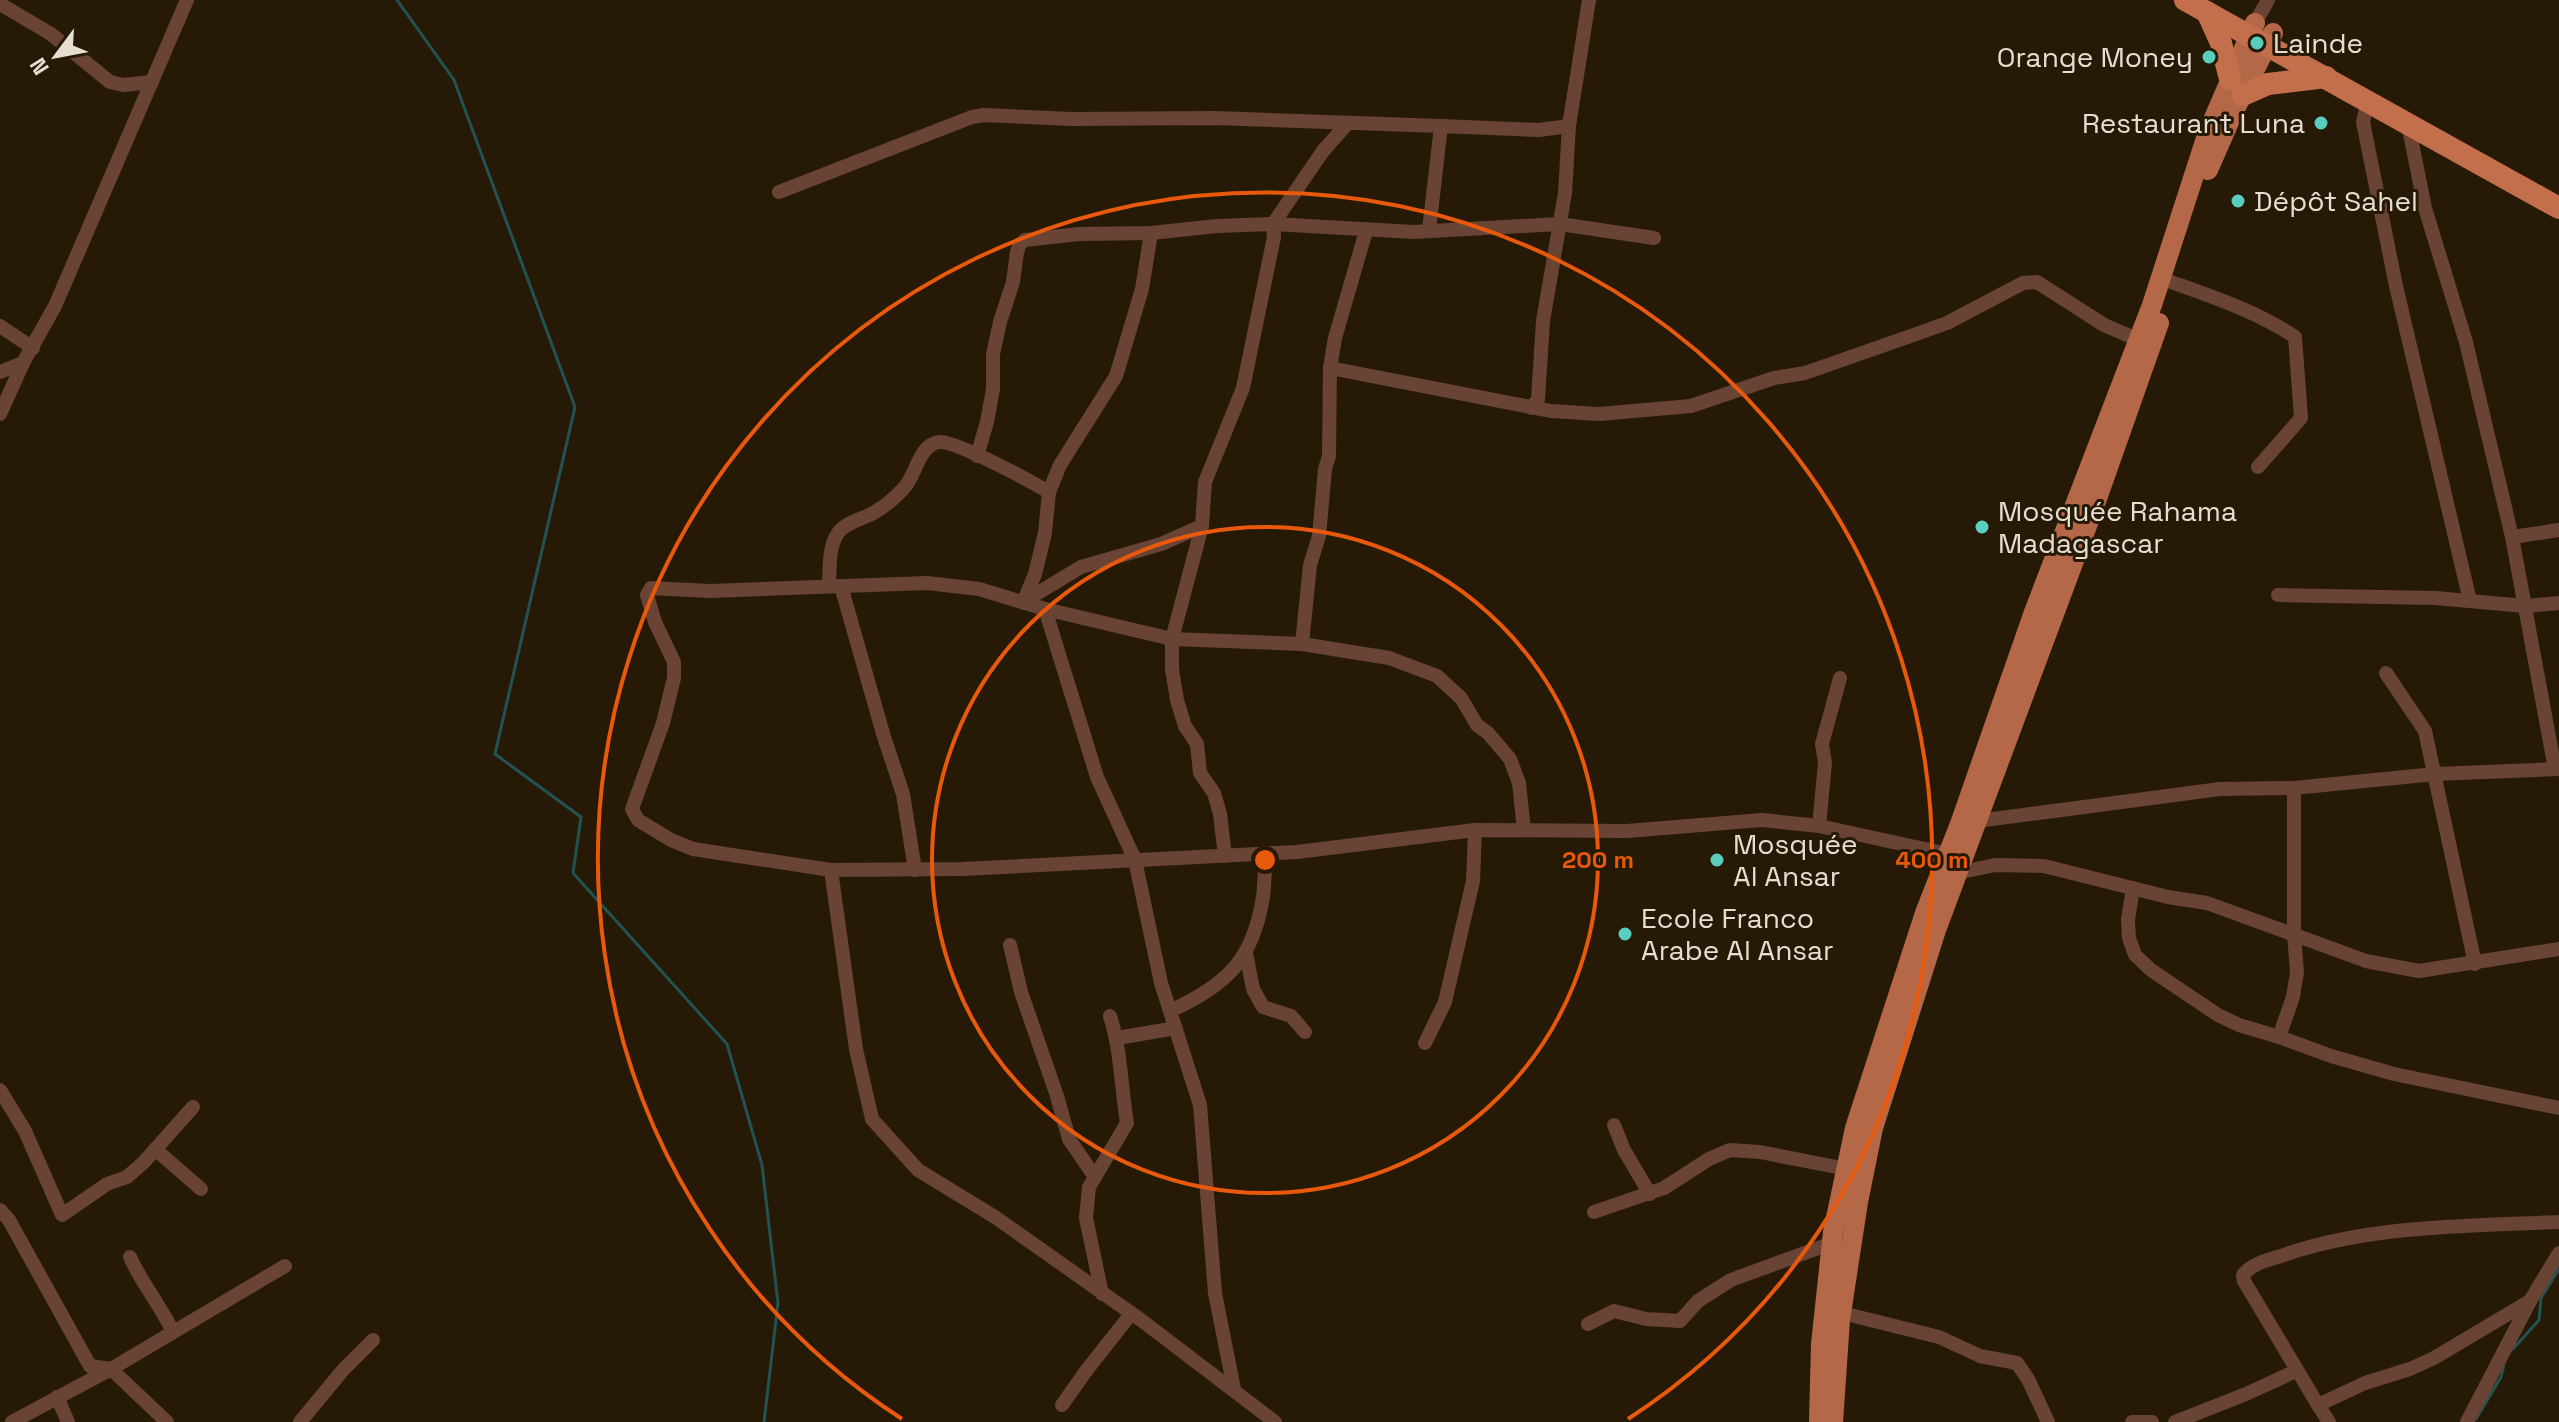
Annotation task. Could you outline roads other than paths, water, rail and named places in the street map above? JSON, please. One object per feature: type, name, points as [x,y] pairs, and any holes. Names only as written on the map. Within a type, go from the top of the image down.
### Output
[{"type":"highway","points":[[2185,0],[2210,6],[2559,190]]},
{"type":"highway","points":[[2210,6],[2236,87],[2326,77]]},
{"type":"highway","points":[[2261,34],[2326,77],[2559,208]]},
{"type":"main road","points":[[1819,1422],[1821,1344],[1832,1243],[1855,1128],[1925,913],[1948,854],[1969,822],[2133,402],[2236,87],[2261,34]]},
{"type":"main road","points":[[1833,1422],[1842,1313],[1858,1202],[1873,1128],[1931,944],[1957,873],[1969,822],[2034,612],[2139,340],[2208,132],[2236,87]]},
{"type":"street","points":[[0,414],[23,363],[55,306],[187,0]]},
{"type":"street","points":[[1532,408],[1538,399],[1543,321],[1565,193],[1569,126],[1589,0]]},
{"type":"street","points":[[2261,34],[2268,0]]},
{"type":"street","points":[[0,4],[51,34],[110,82],[123,85],[152,82]]},
{"type":"street","points":[[2368,101],[2363,122],[2396,286],[2470,601]]},
{"type":"street","points":[[779,192],[984,115],[1071,119],[1215,118],[1539,130],[1569,126]]},
{"type":"street","points":[[1969,822],[2220,789],[2294,788],[2435,774],[2557,769],[2512,537],[2466,342],[2425,208],[2408,124]]},
{"type":"street","points":[[1225,856],[1214,793],[1200,773],[1197,744],[1185,726],[1177,700],[1172,669],[1172,639],[1202,526],[1205,482],[1243,388],[1274,237],[1273,224],[1323,151],[1346,125]]},
{"type":"street","points":[[1429,230],[1441,126]]},
{"type":"street","points":[[977,456],[993,389],[993,354],[1000,322],[1013,282],[1020,244],[1025,240],[1079,234],[1151,233],[1273,224],[1366,231],[1560,224],[1654,238]]},
{"type":"street","points":[[1302,644],[1310,565],[1319,536],[1329,456],[1330,368],[1335,338],[1366,231]]},
{"type":"street","points":[[1023,603],[1035,574],[1045,533],[1049,492],[1060,465],[1116,376],[1142,289],[1151,233]]},
{"type":"street","points":[[1330,368],[1489,397],[1532,408],[1599,414],[1691,406],[1774,378],[1805,373],[1922,332],[1947,323],[2023,283],[2037,282],[2104,325],[2139,340]]},
{"type":"street","points":[[2171,282],[2223,301],[2295,337],[2301,418],[2258,467]]},
{"type":"street","points":[[0,326],[33,348]]},
{"type":"street","points":[[0,372],[23,363]]},
{"type":"street","points":[[915,870],[903,794],[835,586],[832,542],[840,529],[874,513],[906,487],[918,460],[930,445],[941,442],[953,444],[1021,475],[1049,492]]},
{"type":"street","points":[[1023,603],[1081,567],[1161,544],[1202,526]]},
{"type":"street","points":[[2512,537],[2559,530]]},
{"type":"street","points":[[1524,830],[1519,783],[1510,759],[1477,725],[1461,698],[1437,676],[1389,658],[1302,644],[1172,639],[1045,609],[979,589],[927,583],[710,591],[657,587],[648,590],[655,622],[674,662],[674,678],[663,723],[632,809],[638,820],[693,849],[831,870],[915,870],[1297,852],[1475,830],[1627,831],[1762,820],[1819,826],[1948,854]]},
{"type":"street","points":[[2278,595],[2470,601],[2526,606],[2559,603]]},
{"type":"street","points":[[1045,609],[1097,777],[1135,860],[1161,983],[1200,1105],[1215,1293],[1234,1389]]},
{"type":"street","points":[[2386,673],[2425,731],[2475,964]]},
{"type":"street","points":[[1819,826],[1825,763],[1822,744],[1840,678]]},
{"type":"street","points":[[2279,1037],[2296,985],[2294,788]]},
{"type":"street","points":[[1425,1043],[1445,1002],[1473,881],[1475,830]]},
{"type":"street","points":[[1170,1011],[1195,1000],[1220,982],[1246,953],[1252,943],[1264,894],[1267,853]]},
{"type":"street","points":[[1957,873],[1995,865],[2044,866],[2207,903],[2366,961],[2419,971],[2559,949]]},
{"type":"street","points":[[831,870],[856,1049],[872,1119],[918,1170],[995,1217],[1234,1389],[1275,1422]]},
{"type":"street","points":[[2133,888],[2128,920],[2129,938],[2135,955],[2151,970],[2218,1015],[2331,1056],[2394,1074],[2559,1108]]},
{"type":"street","points":[[1010,945],[1021,992],[1069,1139],[1095,1177]]},
{"type":"street","points":[[1246,953],[1253,989],[1263,1007],[1291,1016],[1305,1032]]},
{"type":"street","points":[[1102,1294],[1086,1218],[1089,1187],[1127,1123],[1117,1038],[1110,1016]]},
{"type":"street","points":[[1117,1038],[1176,1028]]},
{"type":"street","points":[[0,1090],[25,1131],[62,1215],[107,1184],[127,1177],[193,1107]]},
{"type":"street","points":[[1614,1125],[1624,1150],[1650,1194]]},
{"type":"street","points":[[155,1149],[201,1189]]},
{"type":"street","points":[[1594,1212],[1664,1188],[1709,1159],[1730,1150],[1760,1152],[1847,1169]]},
{"type":"street","points":[[0,1210],[9,1220],[90,1366],[111,1369],[167,1422]]},
{"type":"street","points":[[2329,1422],[2244,1281],[2243,1275],[2248,1269],[2312,1245],[2357,1237],[2472,1225],[2559,1222]]},
{"type":"street","points":[[1588,1324],[1614,1311],[1646,1319],[1680,1321],[1698,1301],[1731,1280],[1832,1243]]},
{"type":"street","points":[[2467,1422],[2530,1301],[2559,1253]]},
{"type":"street","points":[[130,1257],[139,1278],[162,1308],[173,1332]]},
{"type":"street","points":[[12,1422],[111,1369],[285,1266]]},
{"type":"street","points":[[2318,1405],[2365,1383],[2434,1358],[2530,1301]]},
{"type":"street","points":[[1842,1313],[1939,1337],[1980,1356],[2017,1363],[2048,1422]]},
{"type":"street","points":[[1062,1405],[1131,1314]]},
{"type":"street","points":[[300,1422],[343,1370],[373,1340]]},
{"type":"street","points":[[2175,1422],[2296,1371]]},
{"type":"street","points":[[57,1397],[68,1422]]},
{"type":"street","points":[[2132,1422],[2152,1422]]},
{"type":"waterway","points":[[397,0],[454,80],[575,407],[495,754],[581,817],[573,873],[727,1044],[762,1165],[778,1303],[764,1422]]},
{"type":"waterway","points":[[2513,1349],[2539,1320],[2541,1298],[2559,1269]]},
{"type":"waterway","points":[[2476,1419],[2501,1377],[2504,1365]]},
{"type":"place","name":"Lainde","points":[[2257,43]]},
{"type":"place","name":"Orange Money","points":[[2209,57]]},
{"type":"place","name":"Restaurant Luna","points":[[2321,123]]},
{"type":"place","name":"Dépôt Sahel","points":[[2238,201]]},
{"type":"place","name":"Mosquée Rahama Madagascar","points":[[1982,527]]},
{"type":"place","name":"Mosquée Al Ansar","points":[[1717,860]]},
{"type":"place","name":"Ecole Franco Arabe Al Ansar","points":[[1625,934]]}]
